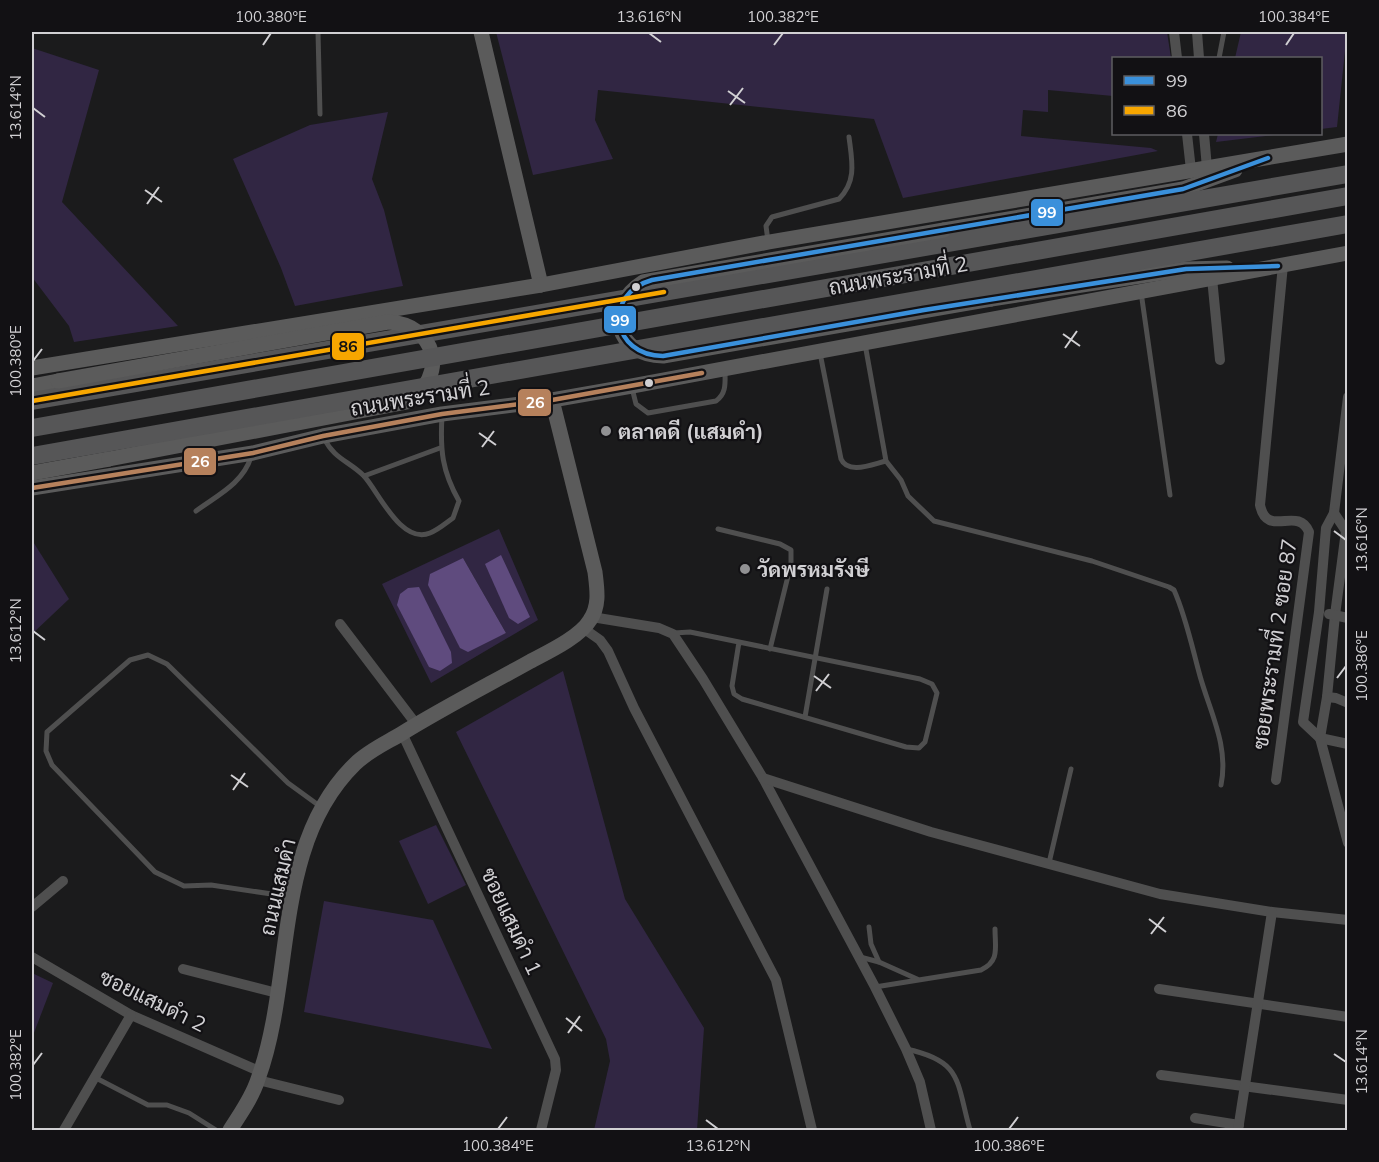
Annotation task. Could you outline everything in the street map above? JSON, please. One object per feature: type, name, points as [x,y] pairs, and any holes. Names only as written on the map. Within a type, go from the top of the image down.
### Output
[{"type":"highway","name":"ถนนพระรามที่ 2","points":[[32,401],[1347,174]]},
{"type":"highway","points":[[32,428],[1347,196]]},
{"type":"highway","name":"ถนนพระรามที่ 2","points":[[32,451],[1347,219]]},
{"type":"highway","points":[[32,456],[1347,224]]},
{"type":"main road","points":[[481,32],[541,285]]},
{"type":"main road","points":[[32,368],[541,285],[769,242],[1347,144]]},
{"type":"main road","points":[[1268,158],[1183,189],[643,282],[624,298],[620,310],[620,328],[631,346],[641,353],[663,356],[991,299],[1186,269],[1280,265]]},
{"type":"main road","name":"ถนนพระรามที่ 2","points":[[32,488],[254,453],[323,436],[442,414],[552,400],[632,386],[1347,253]]},
{"type":"main road","points":[[32,386],[388,322],[407,325],[417,330],[426,339],[433,363],[432,375],[426,387],[407,402],[32,473]]},
{"type":"main road","points":[[552,400],[595,572],[597,603],[587,623]]},
{"type":"main road","name":"ถนนแสมดำ","points":[[230,1131],[253,1093],[260,1076],[277,993],[292,897],[303,853],[322,808],[334,789],[356,763],[416,724],[549,651],[587,623]]},
{"type":"street","points":[[1174,32],[1177,57]]},
{"type":"street","points":[[1197,32],[1199,57]]},
{"type":"street","points":[[1187,135],[1191,170]]},
{"type":"street","points":[[1204,135],[1207,168]]},
{"type":"street","name":"ซอยพระรามที่ 2 ซอย 87","points":[[1276,780],[1309,532],[1306,524],[1301,521],[1267,520],[1262,514],[1260,504],[1280,265]]},
{"type":"street","points":[[1212,278],[1220,360]]},
{"type":"street","points":[[1347,397],[1335,513],[1326,528],[1319,612],[1303,722],[1320,738],[1347,744]]},
{"type":"street","points":[[1335,513],[1346,531],[1346,551],[1335,615],[1327,697],[1320,738],[1347,836]]},
{"type":"street","points":[[1325,549],[1346,551]]},
{"type":"street","points":[[1319,612],[1347,618]]},
{"type":"street","points":[[587,623],[659,628],[673,634],[704,679],[763,778],[860,957],[906,1048],[921,1082],[931,1131]]},
{"type":"street","points":[[587,623],[608,651],[634,708],[776,980],[812,1131]]},
{"type":"street","points":[[340,624],[416,724]]},
{"type":"street","points":[[1327,697],[1347,703]]},
{"type":"street","name":"ซอยแสมดำ 1","points":[[402,733],[555,1059],[556,1070],[541,1131]]},
{"type":"street","points":[[763,778],[931,832],[1160,894],[1272,912],[1347,921]]},
{"type":"street","points":[[32,907],[63,881]]},
{"type":"street","points":[[1195,1118],[1238,1128],[1272,912]]},
{"type":"street","name":"ซอยแสมดำ 2","points":[[32,957],[130,1015],[260,1076],[339,1100]]},
{"type":"street","points":[[183,969],[277,993]]},
{"type":"street","points":[[1159,988],[1347,1017]]},
{"type":"street","points":[[64,1131],[130,1015]]},
{"type":"street","points":[[1161,1075],[1347,1100]]},
{"type":"lane","points":[[318,32],[320,114]]},
{"type":"lane","points":[[1219,57],[1224,32]]},
{"type":"lane","points":[[769,242],[766,226],[772,217],[839,199],[846,192],[852,180],[853,170],[849,137]]},
{"type":"lane","points":[[1140,291],[1170,495]]},
{"type":"lane","points":[[864,343],[886,461],[901,480],[908,496],[934,521],[1092,561],[1174,590],[1207,700],[1219,729],[1224,771],[1221,785]]},
{"type":"lane","points":[[819,351],[843,465],[850,468],[886,461]]},
{"type":"lane","points":[[632,386],[636,404],[648,412],[716,401],[725,389],[725,368]]},
{"type":"lane","points":[[323,436],[329,450],[364,476],[385,508],[400,524],[415,534],[428,535],[453,518],[459,501],[449,484],[440,448],[442,414]]},
{"type":"lane","points":[[364,476],[440,448]]},
{"type":"lane","points":[[196,511],[244,474],[254,453]]},
{"type":"lane","points":[[718,529],[780,544],[791,550],[791,564],[770,648]]},
{"type":"lane","points":[[805,717],[827,589]]},
{"type":"lane","points":[[673,634],[690,632],[770,648],[815,658],[920,679],[932,684],[937,693],[925,742],[919,748],[906,747],[742,699],[734,694],[732,686],[739,642]]},
{"type":"lane","points":[[292,897],[211,885],[184,886],[155,872],[52,765],[45,750],[47,732],[130,660],[148,655],[167,664],[288,783],[322,808]]},
{"type":"lane","points":[[1049,864],[1071,769]]},
{"type":"lane","points":[[869,927],[871,944],[879,962]]},
{"type":"lane","points":[[875,987],[981,970],[990,966],[995,960],[995,929]]},
{"type":"lane","points":[[860,957],[879,962],[917,979]]},
{"type":"lane","points":[[906,1048],[928,1053],[944,1061],[954,1072],[970,1131]]},
{"type":"lane","points":[[96,1078],[148,1105],[167,1105],[189,1113],[216,1131]]},
{"type":"shaded area","points":[[496,32],[1167,32],[1171,57],[1112,57],[1112,96],[1048,90],[1048,112],[1023,110],[1021,136],[1151,148],[1158,151],[903,198],[874,119],[598,90],[595,120],[613,159],[533,175]]},
{"type":"shaded area","points":[[1241,32],[1347,32],[1337,127],[1322,129],[1322,57],[1235,57]]},
{"type":"shaded area","points":[[32,48],[99,70],[62,202],[178,326],[74,342],[69,326],[32,277]]},
{"type":"shaded area","points":[[388,112],[372,179],[384,210],[403,286],[295,306],[281,268],[233,159],[310,125]]},
{"type":"shaded area","points":[[1218,135],[1275,135],[1216,142]]},
{"type":"shaded area","points":[[499,529],[538,620],[431,683],[382,584]],"holes":[[[463,558],[506,633],[487,641]]]},
{"type":"shaded area","points":[[32,540],[69,599],[32,634]]},
{"type":"shaded area","points":[[501,555],[530,617],[518,624],[509,618],[485,564]]},
{"type":"shaded area","points":[[463,558],[506,633],[468,652],[460,648],[428,585],[430,574]]},
{"type":"shaded area","points":[[419,587],[451,652],[452,663],[440,671],[429,667],[397,605],[400,594],[408,588]]},
{"type":"shaded area","points":[[563,671],[625,899],[704,1028],[697,1130],[594,1130],[610,1061],[606,1039],[456,732]]},
{"type":"shaded area","points":[[436,825],[466,885],[428,904],[399,841]]},
{"type":"shaded area","points":[[324,901],[433,920],[492,1049],[304,1012]]},
{"type":"shaded area","points":[[32,973],[53,983],[32,1038]]},
{"type":"transit line","name":"99","points":[[1268,158],[1183,189],[652,280],[636,287],[625,298],[620,310],[620,323],[624,336],[633,346],[646,353],[663,356],[924,310],[1186,269],[1278,266]]},
{"type":"transit line","name":"86","points":[[32,401],[664,292]]},
{"type":"transit line","name":"26","points":[[32,488],[253,453],[323,436],[442,414],[552,400],[702,373]]},
{"type":"place","name":"ตลาดดี (แสมดำ)","points":[[606,431]]},
{"type":"place","name":"วัดพรหมรังษี","points":[[745,569]]}]
